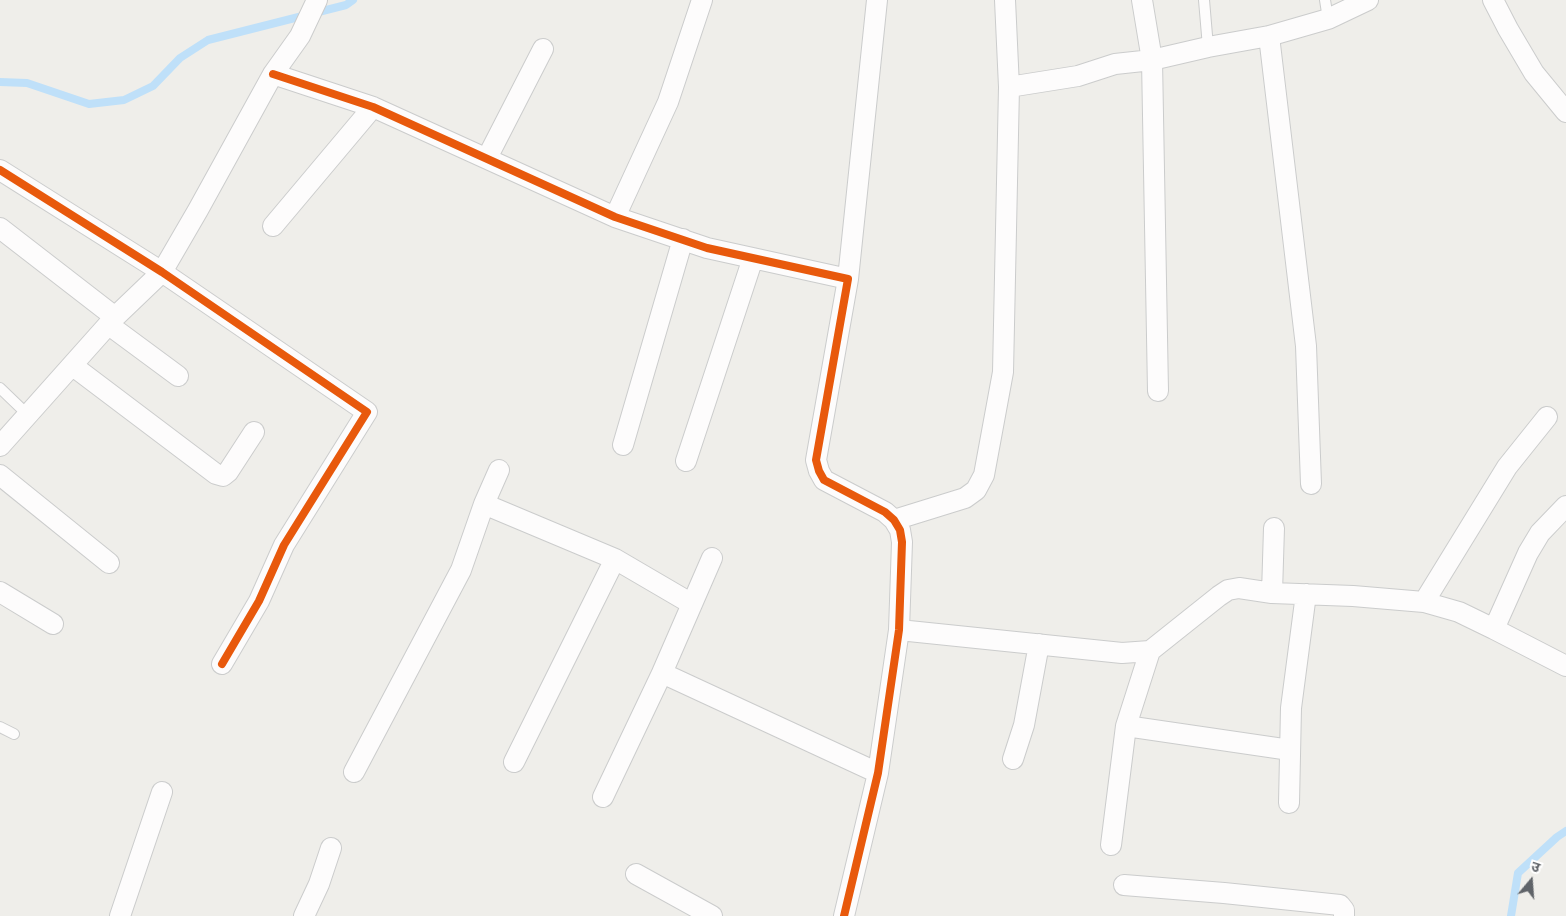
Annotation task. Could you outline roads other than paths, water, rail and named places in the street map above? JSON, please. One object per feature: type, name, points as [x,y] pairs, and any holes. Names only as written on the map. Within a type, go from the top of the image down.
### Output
[{"type":"street","points":[[0,446],[112,321],[162,272],[273,74],[300,36],[317,0]]},
{"type":"street","points":[[615,218],[668,102],[702,0]]},
{"type":"street","points":[[844,916],[878,773],[899,630],[902,542],[900,530],[894,520],[885,512],[824,480],[818,471],[816,460],[848,279],[877,0]]},
{"type":"street","points":[[894,520],[965,498],[976,490],[984,475],[1002,372],[1009,87],[1005,0]]},
{"type":"street","points":[[1142,0],[1152,60],[1158,391]]},
{"type":"street","points":[[1009,87],[1078,76],[1115,64],[1152,60],[1268,36],[1327,10],[1368,0]]},
{"type":"street","points":[[1493,0],[1534,73],[1566,112]]},
{"type":"street","points":[[1268,36],[1306,346],[1312,484]]},
{"type":"street","points":[[487,158],[543,50]]},
{"type":"street","points":[[273,74],[373,107],[615,218],[707,248],[848,279]]},
{"type":"street","points":[[273,226],[373,107]]},
{"type":"street","points":[[0,170],[162,272],[367,412],[284,545],[259,601],[222,664]]},
{"type":"street","points":[[0,228],[178,376]]},
{"type":"street","points":[[623,445],[682,240]]},
{"type":"street","points":[[686,462],[753,258]]},
{"type":"street","points":[[73,366],[216,474],[223,476],[228,472],[254,432]]},
{"type":"street","points":[[1424,602],[1507,467],[1547,417]]},
{"type":"street","points":[[354,772],[461,570],[484,504],[499,470]]},
{"type":"street","points":[[0,475],[109,563]]},
{"type":"street","points":[[484,504],[615,559],[692,604]]},
{"type":"street","points":[[1494,629],[1528,553],[1540,533],[1566,506]]},
{"type":"street","points":[[1272,592],[1274,528]]},
{"type":"street","points":[[603,796],[662,673],[712,558]]},
{"type":"street","points":[[514,762],[615,559]]},
{"type":"street","points":[[899,630],[1122,653],[1150,651],[1228,590],[1239,588],[1424,602],[1459,612],[1566,666]]},
{"type":"street","points":[[0,592],[53,624]]},
{"type":"street","points":[[1288,803],[1291,708],[1306,594]]},
{"type":"street","points":[[1013,758],[1024,726],[1039,644]]},
{"type":"street","points":[[1111,846],[1126,726],[1150,651]]},
{"type":"street","points":[[662,673],[878,773]]},
{"type":"street","points":[[1126,726],[1290,750]]},
{"type":"street","points":[[120,916],[162,792]]},
{"type":"street","points":[[304,916],[319,884],[331,848]]},
{"type":"street","points":[[636,874],[712,916]]},
{"type":"street","points":[[1124,884],[1340,905],[1344,910],[1344,916]]},
{"type":"lane","points":[[1204,0],[1208,48]]},
{"type":"lane","points":[[0,388],[28,415]]},
{"type":"lane","points":[[0,727],[14,734]]},
{"type":"waterway","points":[[0,82],[27,83],[89,104],[124,100],[153,86],[180,58],[208,40],[346,5],[353,0]]},
{"type":"waterway","points":[[1511,916],[1518,873],[1566,831]]}]
